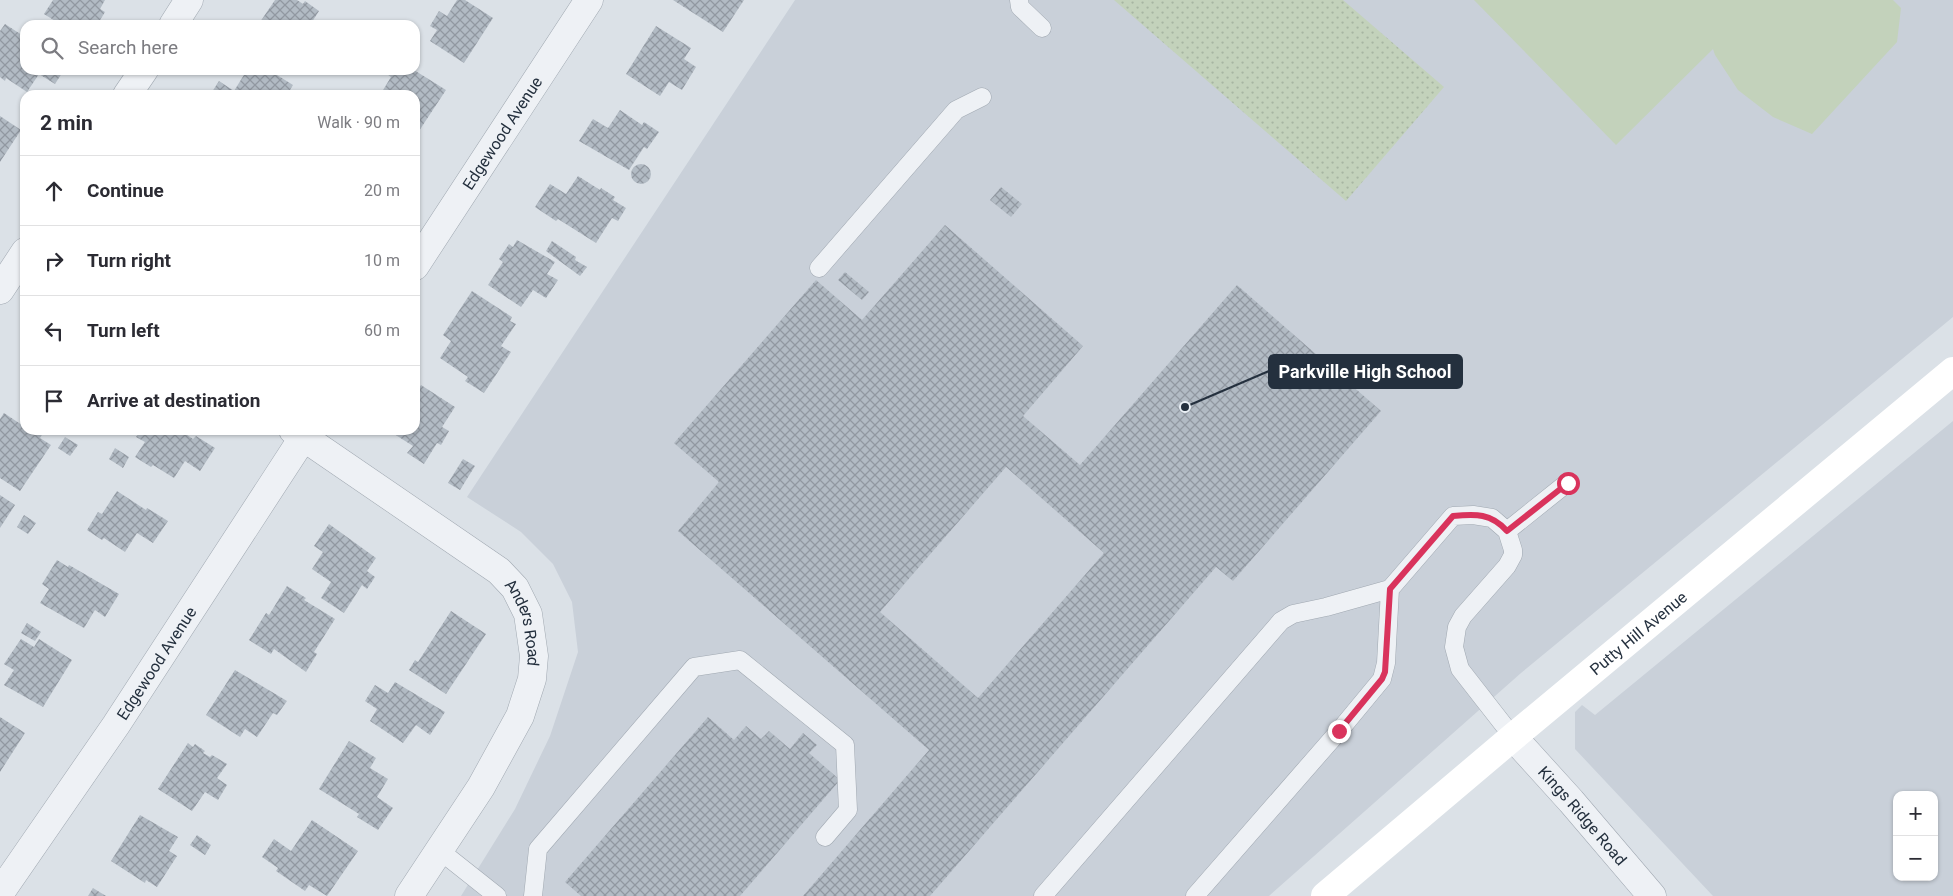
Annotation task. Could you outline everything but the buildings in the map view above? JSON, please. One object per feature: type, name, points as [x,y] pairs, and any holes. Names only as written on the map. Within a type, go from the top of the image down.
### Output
[{"type":"main road","name":"Putty Hill Avenue","points":[[1325,896],[1953,371]]},
{"type":"street","points":[[176,20],[189,0]]},
{"type":"street","name":"Edgewood Avenue","points":[[420,258],[589,0]]},
{"type":"street","points":[[130,90],[141,75]]},
{"type":"street","points":[[0,290],[20,263]]},
{"type":"street","name":"Edgewood Avenue","points":[[0,893],[116,725],[300,435]]},
{"type":"street","name":"Anders Road","points":[[306,435],[499,571],[515,588],[528,614],[534,656],[532,679],[520,716],[481,787],[408,896]]},
{"type":"street","name":"Kings Ridge Road","points":[[1513,737],[1571,801],[1652,896]]},
{"type":"lane","points":[[1019,0],[1020,7],[1042,28]]},
{"type":"lane","points":[[819,268],[956,110],[982,97]]},
{"type":"lane","points":[[1507,531],[1568,483]]},
{"type":"lane","points":[[1043,896],[1282,621],[1293,614],[1390,589],[1453,516],[1487,516],[1496,521],[1507,531],[1513,550],[1511,561],[1463,616],[1457,627],[1454,647],[1460,669],[1513,737]]},
{"type":"lane","points":[[1195,896],[1382,679],[1386,663],[1390,589]]},
{"type":"lane","points":[[533,896],[538,849],[694,667],[740,660],[845,744],[848,810],[825,837]]},
{"type":"lane","points":[[439,850],[497,896]]},
{"type":"shaded area","points":[[795,0],[1953,0],[1953,317],[1521,673],[1269,896],[461,896],[515,809],[550,736],[578,652],[572,602],[553,564],[521,532],[467,497]]},
{"type":"shaded area","points":[[1953,421],[1953,896],[1713,896],[1575,749],[1575,712],[1582,705],[1595,715]]},
{"type":"green space","points":[[1114,0],[1343,0],[1444,87],[1346,201]]},
{"type":"green space","points":[[1474,0],[1893,0],[1901,8],[1897,42],[1812,134],[1773,117],[1738,90],[1713,49],[1616,145]]},
{"type":"place","name":"Parkville High School","points":[[1185,407]]},
{"type":"route","points":[[1339,731],[1382,679],[1385,672],[1390,589],[1453,516],[1487,516],[1501,524],[1507,531],[1568,483]]}]
